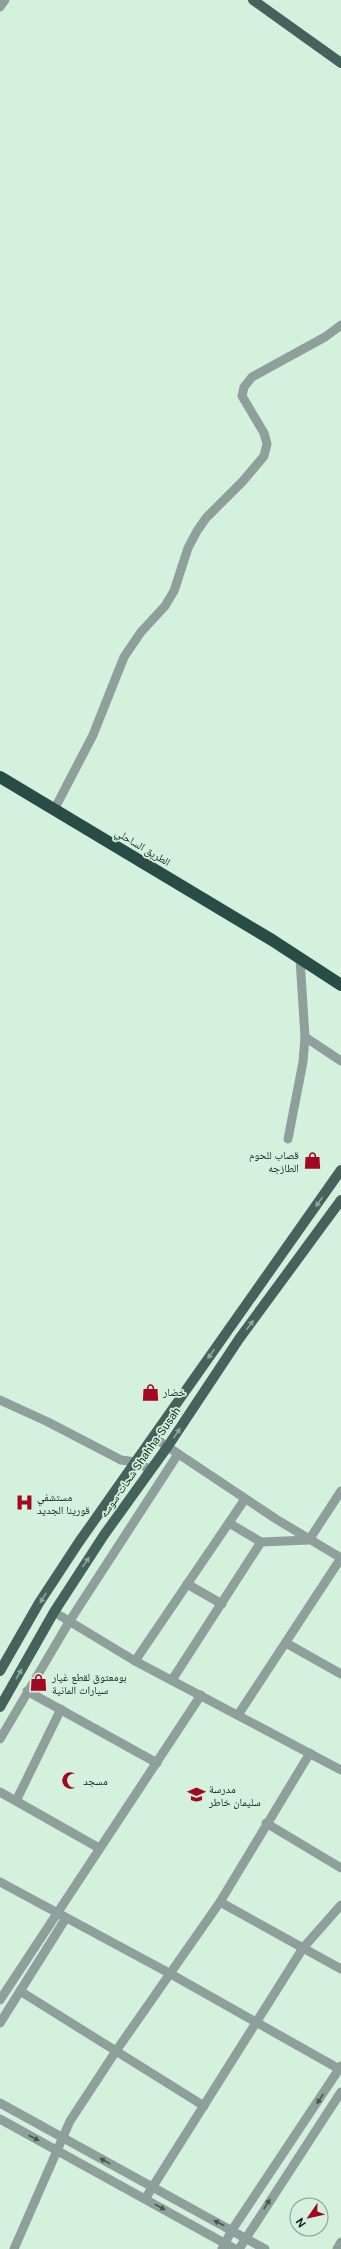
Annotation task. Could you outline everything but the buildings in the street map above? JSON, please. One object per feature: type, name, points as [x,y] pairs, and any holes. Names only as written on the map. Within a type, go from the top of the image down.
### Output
[{"type":"highway","name":"الطريق الساحلي","points":[[0,778],[272,940]]},
{"type":"highway","points":[[272,940],[300,960],[341,985]]},
{"type":"highway","points":[[272,940],[288,946],[341,977]]},
{"type":"main road","points":[[253,0],[341,63]]},
{"type":"main road","name":"شحات-سوسه Shahha-Susah","points":[[0,1671],[60,1570],[341,1170]]},
{"type":"main road","name":"شحات-سوسه Shahha-Susah","points":[[0,1707],[54,1612],[80,1570],[149,1469],[168,1446],[239,1339],[337,1213],[341,1200]]},
{"type":"street","points":[[0,7],[5,0]]},
{"type":"street","points":[[54,810],[93,735],[124,657],[141,632],[165,606],[174,591],[188,548],[197,532],[206,518],[243,481],[264,456],[267,444],[264,433],[242,396],[244,387],[252,377],[325,337],[341,325]]},
{"type":"street","points":[[288,1139],[303,1062],[305,1037],[300,960]]},
{"type":"street","points":[[305,1037],[341,1061]]},
{"type":"street","points":[[0,1400],[48,1422],[120,1460],[136,1462],[149,1469]]},
{"type":"street","points":[[153,1437],[245,1499],[309,1540],[341,1558],[238,1715]]},
{"type":"street","points":[[0,1739],[69,1622],[178,1454]]},
{"type":"street","points":[[309,1540],[341,1491]]},
{"type":"street","points":[[135,1661],[245,1499]]},
{"type":"street","points":[[229,1523],[261,1542],[309,1540]]},
{"type":"street","points":[[172,1680],[261,1542]]},
{"type":"street","points":[[187,1584],[222,1604]]},
{"type":"street","points":[[54,1612],[135,1661],[341,1770]]},
{"type":"street","points":[[286,1643],[341,1674]]},
{"type":"street","points":[[27,1691],[157,1763]]},
{"type":"street","points":[[0,2000],[201,1695]]},
{"type":"street","points":[[16,1801],[61,1709]]},
{"type":"street","points":[[14,2249],[62,2137],[116,2051],[220,1902],[266,1823],[310,1753]]},
{"type":"street","points":[[0,1792],[100,1848]]},
{"type":"street","points":[[266,1823],[341,1868]]},
{"type":"street","points":[[0,1882],[257,2021],[340,2068],[232,2230],[224,2246]]},
{"type":"street","points":[[220,1902],[341,1969]]},
{"type":"street","points":[[145,2199],[303,1948],[341,1905]]},
{"type":"street","points":[[0,2023],[66,1918]]},
{"type":"street","points":[[20,1991],[204,2106]]},
{"type":"street","points":[[239,2249],[341,2092]]},
{"type":"street","points":[[0,2103],[265,2249]]},
{"type":"street","points":[[0,2119],[145,2199],[224,2246],[235,2249]]},
{"type":"street","points":[[336,2249],[341,2242]]},
{"type":"place","name":"قصاب للحوم الطازجه","points":[[312,1161]]},
{"type":"place","name":"خضار","points":[[150,1392]]},
{"type":"place","name":"مستشفي قورينا الجديد","points":[[24,1503]]},
{"type":"place","name":"بومعتوق لقطع غيار سيارات المانية","points":[[39,1683]]},
{"type":"place","name":"مسجد","points":[[70,1781]]},
{"type":"place","name":"مدرسة سليمان خاطر","points":[[196,1795]]}]
